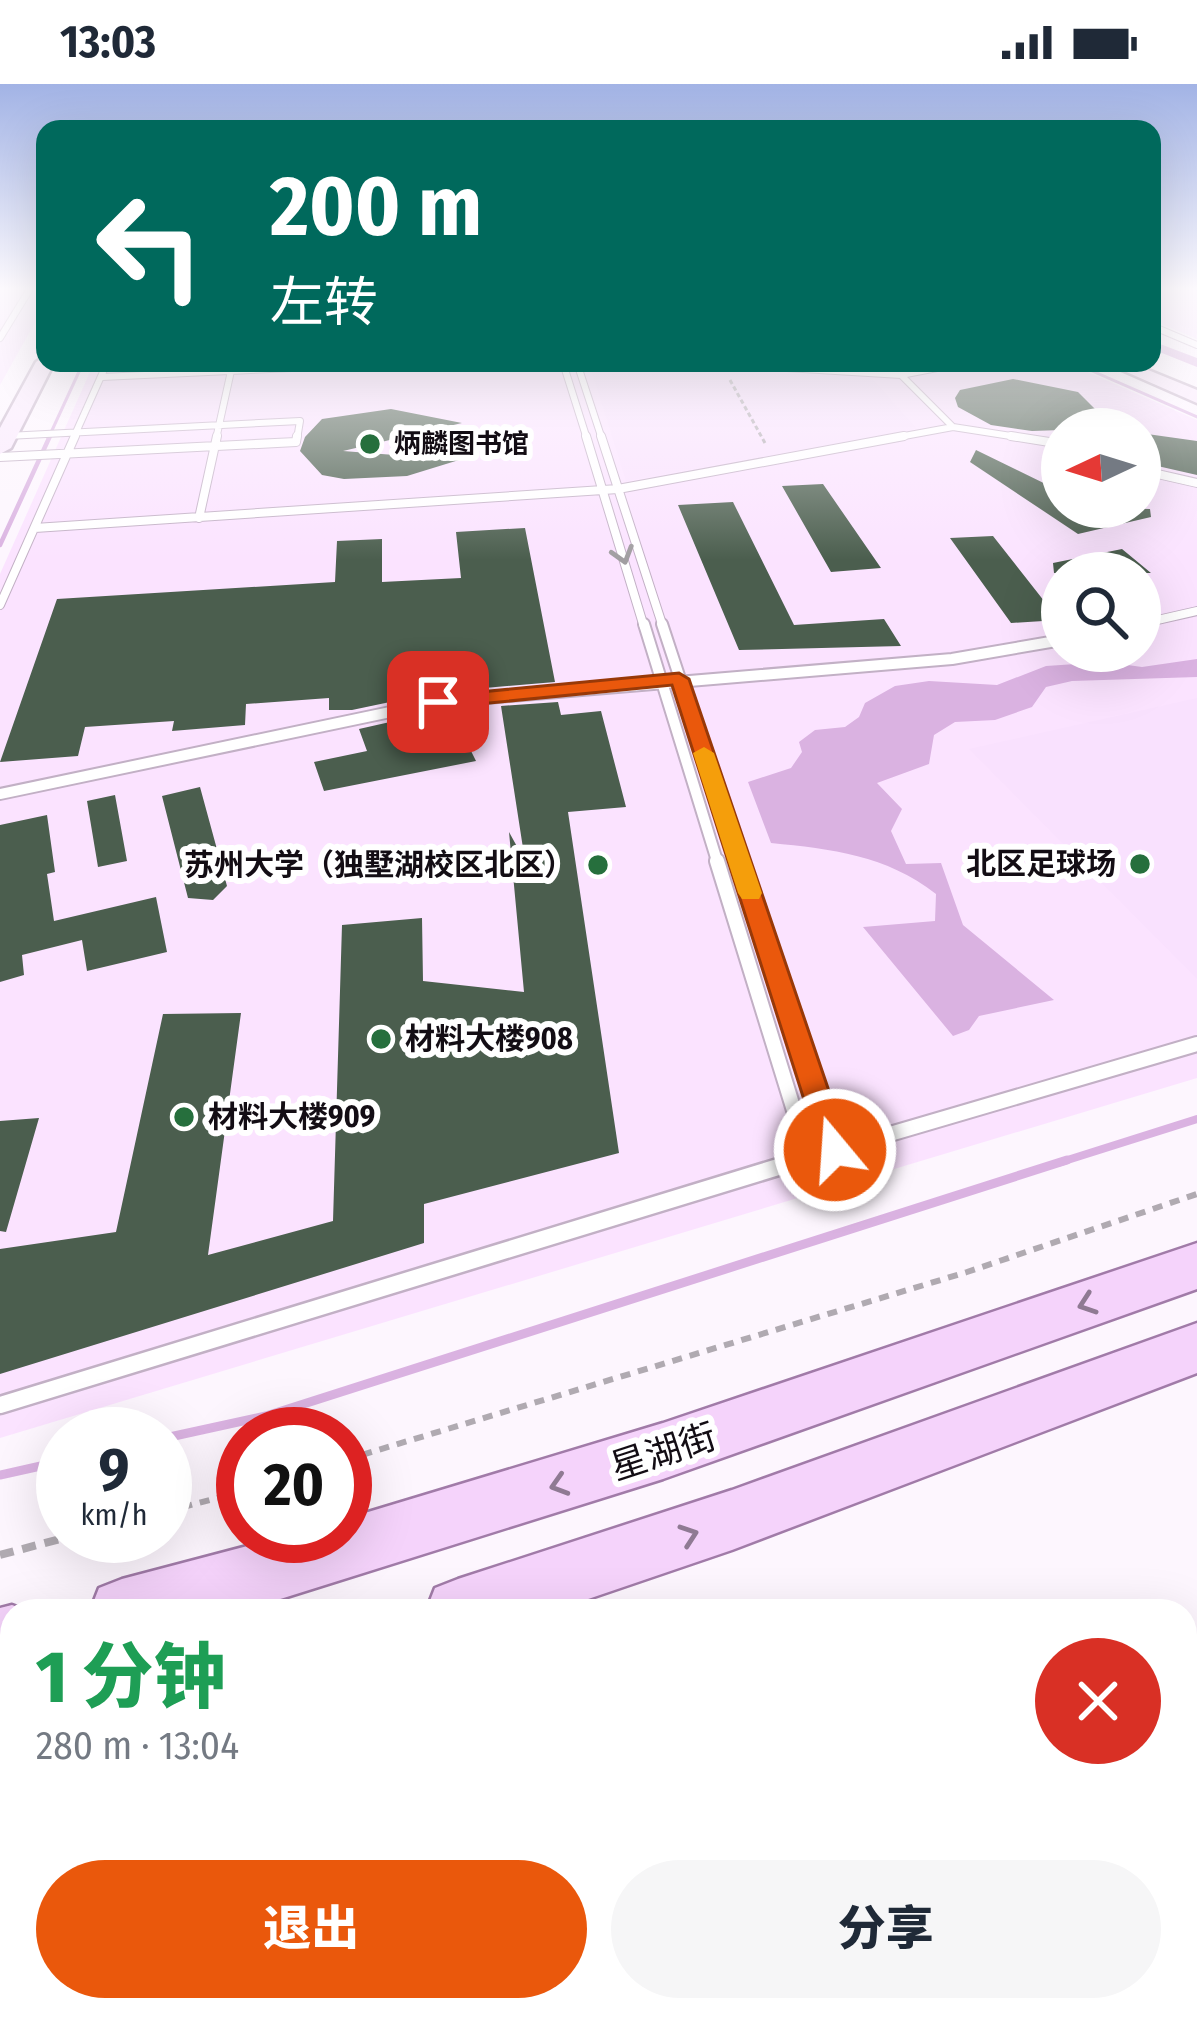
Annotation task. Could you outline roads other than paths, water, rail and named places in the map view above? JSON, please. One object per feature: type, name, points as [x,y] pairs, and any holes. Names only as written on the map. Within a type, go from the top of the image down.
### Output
[{"type":"main road","points":[[2,447],[36,379]]},
{"type":"main road","points":[[1154,379],[1197,397]]},
{"type":"main road","name":"星湖街","points":[[170,1599],[271,1574],[693,1443],[1197,1266]]},
{"type":"main road","points":[[494,1599],[733,1520],[1197,1348]]},
{"type":"lane","points":[[0,604],[100,379]]},
{"type":"lane","points":[[199,518],[229,379]]},
{"type":"lane","points":[[568,379],[809,1159]]},
{"type":"lane","points":[[582,379],[835,1150]]},
{"type":"lane","points":[[905,379],[953,427]]},
{"type":"lane","points":[[300,421],[296,442],[31,456],[2,447],[41,434],[300,421]]},
{"type":"lane","points":[[35,528],[603,491],[953,427],[1041,439]]},
{"type":"lane","points":[[1161,475],[1197,483]]},
{"type":"lane","points":[[1161,620],[1195,614]]},
{"type":"lane","points":[[0,794],[438,702],[952,658],[1041,643]]},
{"type":"lane","points":[[0,1405],[1197,1044]]},
{"type":"waterway","points":[[48,439],[75,379]]},
{"type":"waterway","points":[[1111,379],[1197,417]]},
{"type":"waterway","points":[[0,545],[50,436]]},
{"type":"waterway","points":[[1058,1163],[1197,1119]]},
{"type":"waterway","points":[[192,1432],[266,1416],[1067,1160]]},
{"type":"waterway","points":[[0,1475],[36,1467]]},
{"type":"place","name":"炳麟图书馆","points":[[370,444]]},
{"type":"place","name":"北区足球场","points":[[1140,864]]},
{"type":"place","name":"苏州大学（独墅湖校区北区）","points":[[598,865]]},
{"type":"place","name":"材料大楼908","points":[[381,1039]]},
{"type":"place","name":"材料大楼909","points":[[184,1117]]}]
